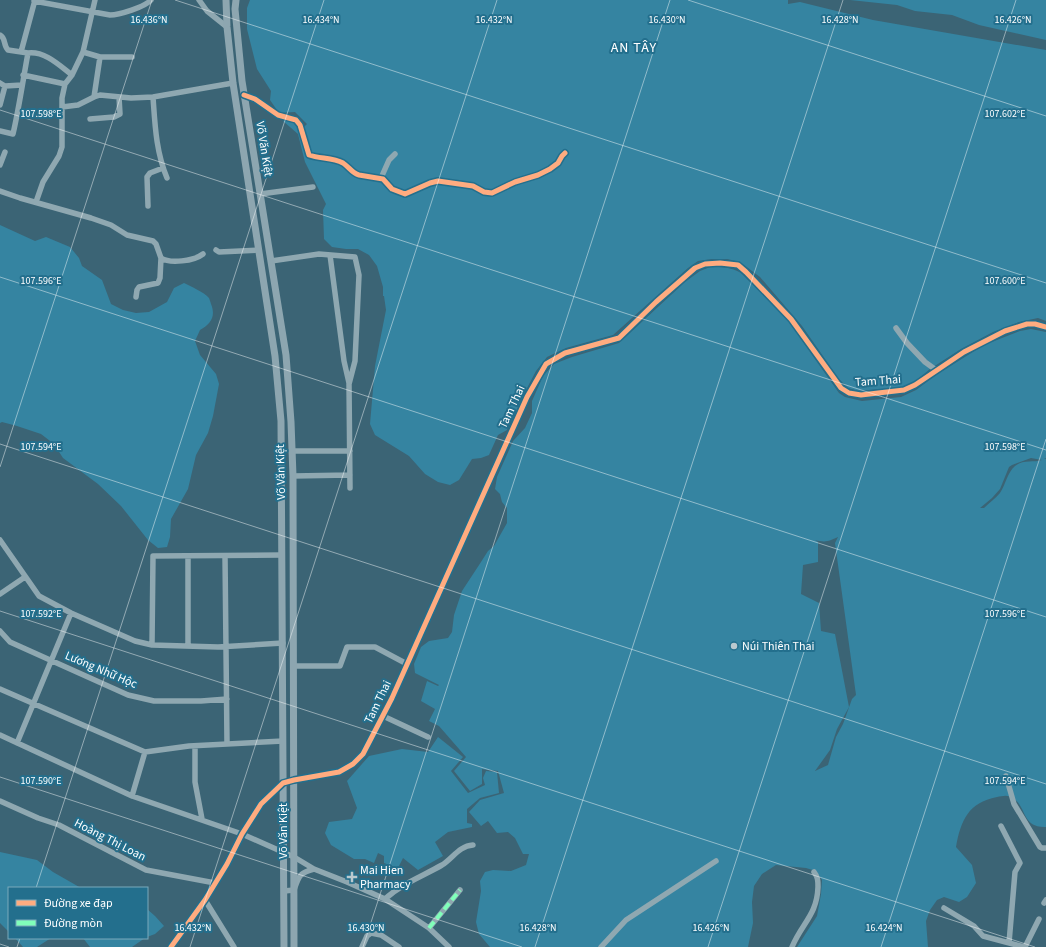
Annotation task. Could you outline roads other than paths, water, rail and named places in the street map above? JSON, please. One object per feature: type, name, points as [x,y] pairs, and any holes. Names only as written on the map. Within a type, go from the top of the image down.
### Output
[{"type":"main road","name":"Võ Văn Kiệt","points":[[226,0],[227,27],[233,83],[275,356],[281,421],[284,947]]},
{"type":"main road","name":"Võ Văn Kiệt","points":[[236,0],[236,26],[244,95],[286,355],[292,451],[294,947]]},
{"type":"main road","points":[[227,27],[236,26]]},
{"type":"main road","points":[[255,225],[265,223]]},
{"type":"main road","points":[[275,356],[286,355]]},
{"type":"street","points":[[21,52],[34,0],[91,12],[116,14],[147,4],[151,0]]},
{"type":"street","points":[[36,202],[45,178],[59,156],[62,147],[62,107],[65,84],[72,75],[83,52],[95,0]]},
{"type":"street","points":[[199,0],[207,11],[227,27]]},
{"type":"street","points":[[0,35],[4,38],[5,47],[8,50],[43,55],[72,75]]},
{"type":"street","points":[[83,52],[100,57],[132,57]]},
{"type":"street","points":[[0,131],[13,134],[20,105],[23,75],[28,53]]},
{"type":"street","points":[[94,97],[100,57]]},
{"type":"street","points":[[23,75],[65,84]]},
{"type":"street","points":[[62,107],[78,105],[100,95],[153,98],[233,83]]},
{"type":"street","points":[[0,104],[2,84],[22,85]]},
{"type":"street","points":[[244,95],[255,99],[278,115],[296,120],[300,125],[309,155],[324,157],[344,164],[355,174],[385,180],[392,189],[405,194],[438,181],[473,186],[492,193],[515,182],[546,171],[558,163],[562,156],[566,153]]},
{"type":"street","points":[[90,119],[114,117],[120,114],[119,97]]},
{"type":"street","points":[[153,98],[154,125],[163,168],[167,178]]},
{"type":"street","points":[[0,165],[5,152]]},
{"type":"street","points":[[380,178],[389,160],[395,154]]},
{"type":"street","points":[[148,206],[147,177],[150,173],[163,168]]},
{"type":"street","points":[[260,194],[313,187]]},
{"type":"street","points":[[0,191],[91,218],[111,225],[127,235],[156,244],[161,258],[160,278],[158,283],[139,287],[136,297]]},
{"type":"street","points":[[216,250],[219,252],[259,250]]},
{"type":"street","points":[[161,258],[165,260],[180,261],[199,257],[202,254]]},
{"type":"street","points":[[271,261],[319,254],[355,257],[359,275],[355,361],[349,384]]},
{"type":"street","points":[[330,255],[344,361],[349,384],[350,488]]},
{"type":"street","name":"Tam Thai","points":[[171,947],[205,900],[242,834],[261,804],[283,783],[339,772],[353,764],[363,754],[383,716],[407,664],[527,397],[546,364],[565,353],[619,338],[656,302],[695,268],[705,264],[720,263],[738,265],[791,319],[841,388],[854,394],[861,395],[904,390],[915,385],[964,352],[1005,331],[1027,324],[1035,324],[1046,327]]},
{"type":"street","points":[[896,328],[907,343],[925,362],[936,370]]},
{"type":"street","points":[[292,451],[350,451]]},
{"type":"street","points":[[292,476],[350,475]]},
{"type":"street","points":[[0,540],[38,596],[71,613],[135,641],[152,645],[226,647],[282,643]]},
{"type":"street","points":[[152,645],[153,556],[282,555]]},
{"type":"street","points":[[188,556],[188,646]]},
{"type":"street","points":[[225,556],[227,743]]},
{"type":"street","points":[[0,594],[25,577]]},
{"type":"street","points":[[17,743],[71,613]]},
{"type":"street","name":"Lương Nhữ Hộc","points":[[0,631],[10,642],[128,695],[148,700],[200,701],[227,699]]},
{"type":"street","points":[[293,666],[340,666],[347,647],[352,646],[375,647],[407,664]]},
{"type":"street","points":[[0,689],[145,752],[227,743],[283,741]]},
{"type":"street","points":[[383,716],[428,737]]},
{"type":"street","points":[[0,735],[132,796],[242,834],[284,854],[294,857],[314,869],[385,899],[429,928],[449,947]]},
{"type":"street","points":[[195,746],[195,782],[202,819]]},
{"type":"street","points":[[132,796],[145,752]]},
{"type":"street","points":[[1006,776],[1014,804],[1040,847],[1046,848]]},
{"type":"street","name":"Hoàng Thị Loan","points":[[0,801],[38,818],[59,825],[146,870],[215,883]]},
{"type":"street","points":[[1000,826],[1020,863],[1015,872],[1009,943]]},
{"type":"street","points":[[385,899],[417,877],[450,859],[462,848],[473,845]]},
{"type":"street","points":[[601,947],[626,920],[716,861]]},
{"type":"street","points":[[284,891],[294,890],[298,877],[304,872],[314,869]]},
{"type":"street","points":[[792,947],[796,937],[814,910],[818,892],[818,877],[814,872]]},
{"type":"street","points":[[429,928],[460,890]]},
{"type":"street","points":[[205,900],[234,947]]},
{"type":"street","points":[[944,908],[974,926],[983,936],[1024,947],[1039,920]]},
{"type":"street","points":[[362,947],[367,936],[371,933],[381,935],[399,947]]},
{"type":"street","points":[[294,947],[301,947]]},
{"type":"place","name":"Núi Thiên Thai","points":[[734,646]]},
{"type":"place","name":"Mai Hien Pharmacy","points":[[352,877]]},
{"type":"district","name":"AN TÂY","points":[[634,48]]}]
